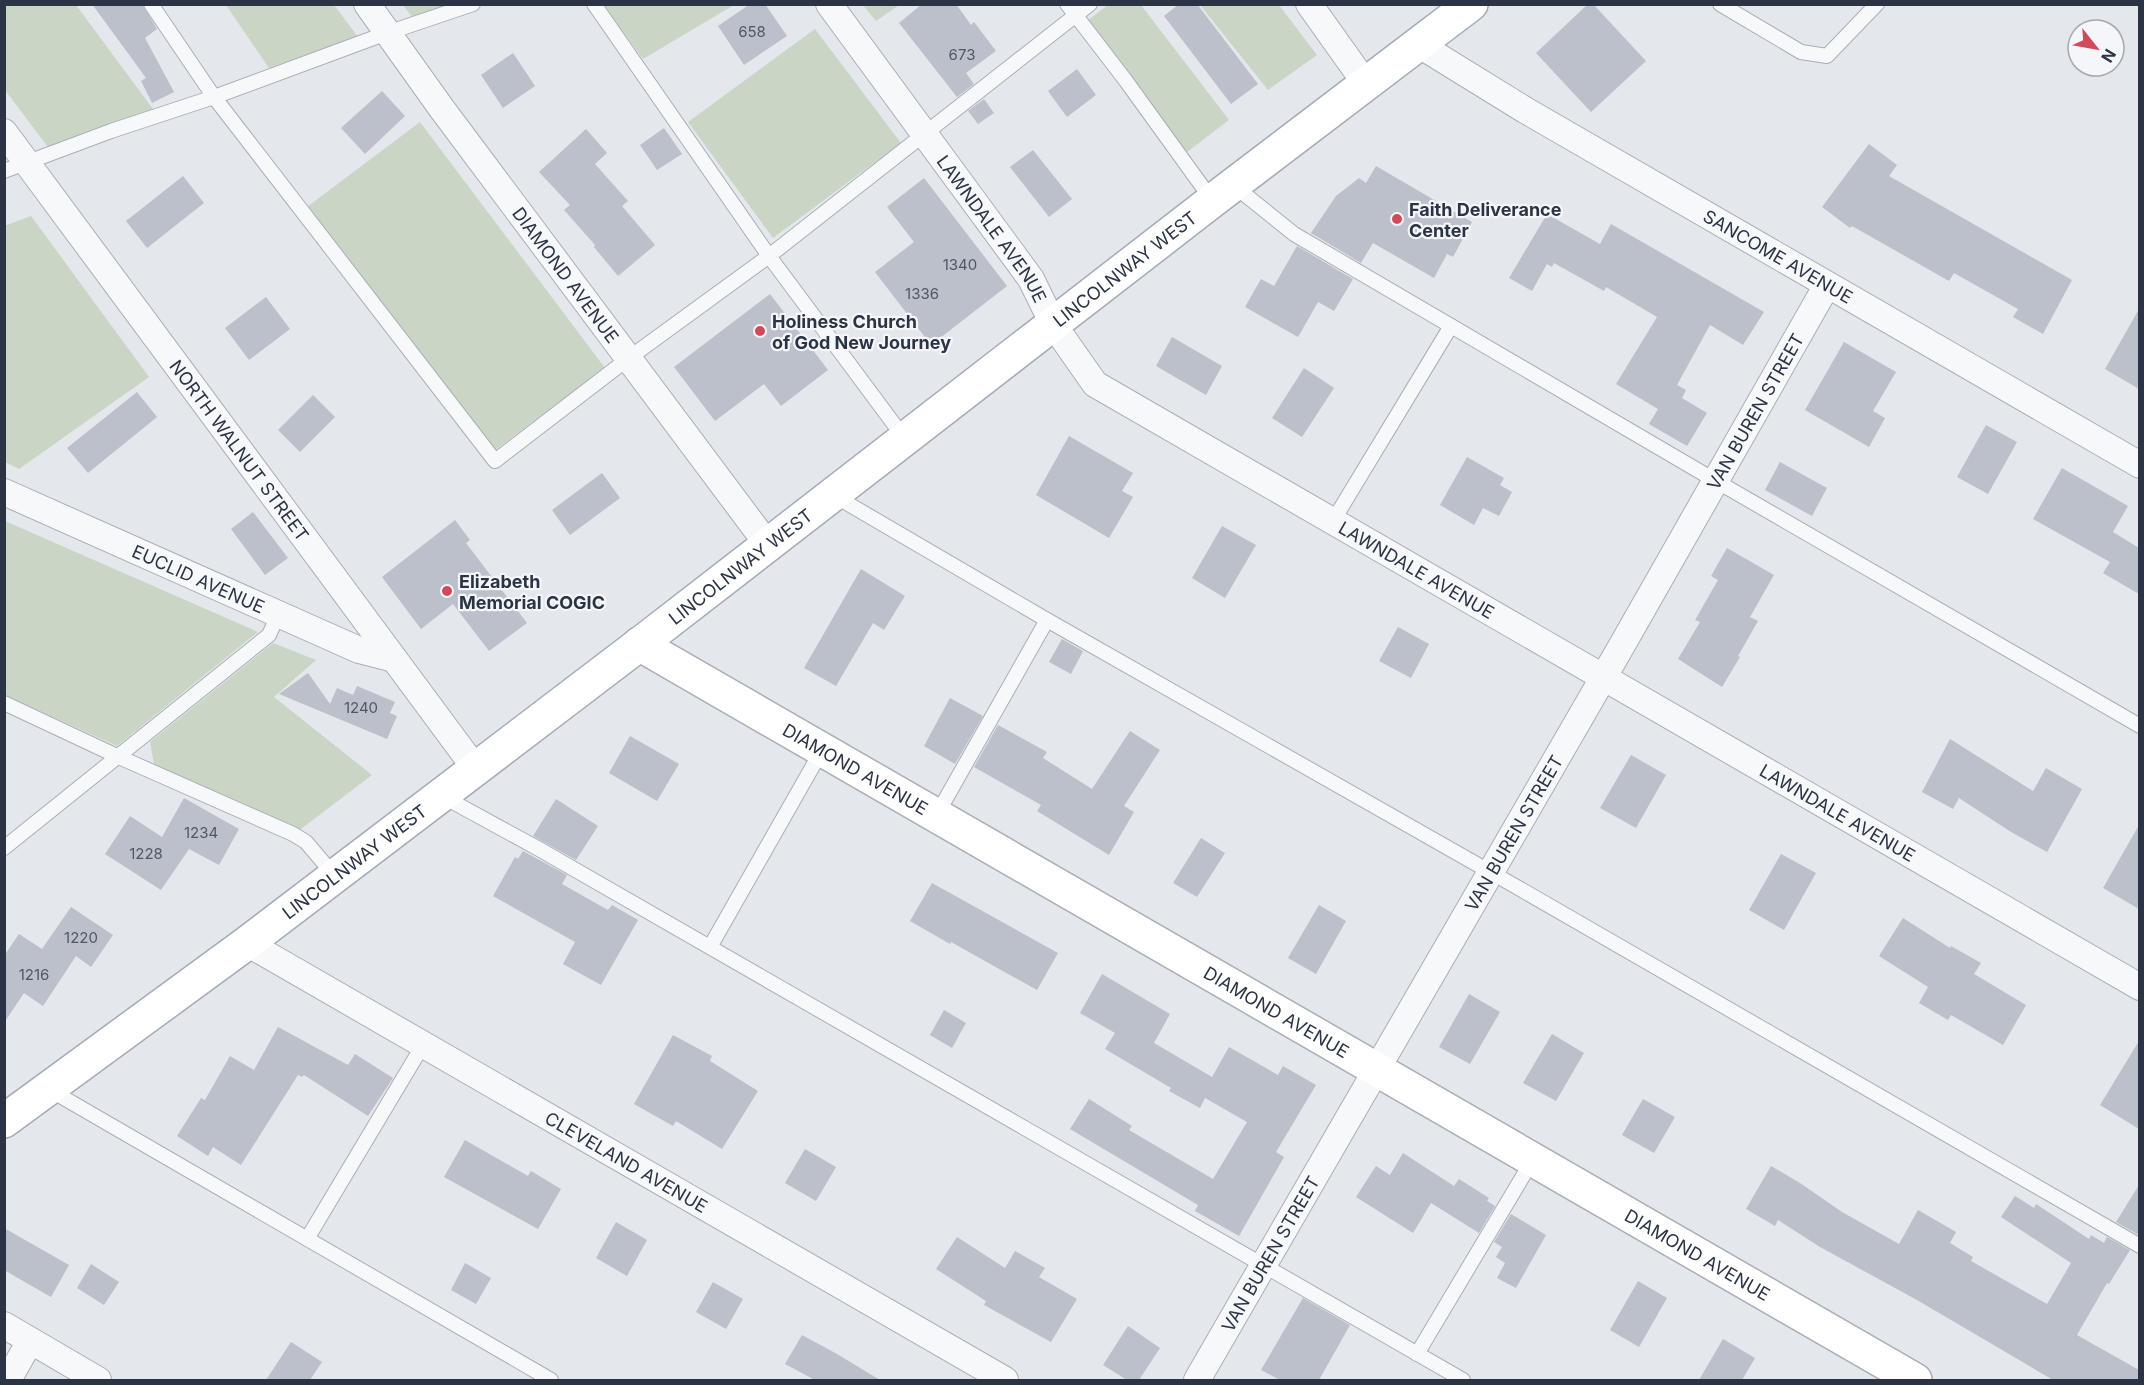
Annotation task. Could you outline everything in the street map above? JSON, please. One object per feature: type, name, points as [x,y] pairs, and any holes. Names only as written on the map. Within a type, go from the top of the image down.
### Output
[{"type":"main road","name":"LINCOLNWAY WEST","points":[[7,1115],[48,1089],[247,943],[1471,4]]},
{"type":"main road","name":"DIAMOND AVENUE","points":[[639,644],[1915,1380]]},
{"type":"street","name":"DIAMOND AVENUE","points":[[367,4],[768,545]]},
{"type":"street","name":"LAWNDALE AVENUE","points":[[829,4],[1031,279],[1053,324],[1095,384],[2139,987]]},
{"type":"street","points":[[1309,4],[1366,84]]},
{"type":"street","name":"SANCOME AVENUE","points":[[1418,44],[1525,110],[1827,285],[2137,459]]},
{"type":"street","name":"NORTH WALNUT STREET","points":[[4,132],[16,166],[475,768]]},
{"type":"street","name":"VAN BUREN STREET","points":[[1197,1380],[1604,678],[1827,285]]},
{"type":"street","name":"EUCLID AVENUE","points":[[4,492],[359,650],[394,659]]},
{"type":"street","name":"CLEVELAND AVENUE","points":[[247,943],[1005,1380]]},
{"type":"street","points":[[4,1325],[98,1380]]},
{"type":"street","points":[[8,1380],[30,1341]]},
{"type":"lane","points":[[151,4],[214,97],[495,461],[629,358],[769,256],[925,135],[1071,10],[1090,4]]},
{"type":"lane","points":[[16,166],[472,4]]},
{"type":"lane","points":[[594,4],[769,256],[905,439]]},
{"type":"lane","points":[[1720,4],[1801,52],[1827,56],[1877,4]]},
{"type":"lane","points":[[1071,10],[1126,81],[1223,193],[2139,726]]},
{"type":"lane","points":[[1334,521],[1451,326]]},
{"type":"lane","points":[[833,495],[2139,1246]]},
{"type":"lane","points":[[4,848],[269,635],[278,615]]},
{"type":"lane","points":[[936,816],[1047,620]]},
{"type":"lane","points":[[4,704],[293,834],[306,843],[334,875]]},
{"type":"lane","points":[[710,947],[822,750]]},
{"type":"lane","points":[[440,795],[710,947],[1463,1380]]},
{"type":"lane","points":[[307,1239],[423,1045]]},
{"type":"lane","points":[[48,1089],[551,1380]]},
{"type":"lane","points":[[1417,1354],[1532,1161]]},
{"type":"green space","points":[[5,5],[76,5],[153,109],[48,147],[5,90]]},
{"type":"green space","points":[[226,5],[334,5],[358,37],[269,68]]},
{"type":"green space","points":[[403,5],[452,5],[413,18]]},
{"type":"green space","points":[[604,5],[734,5],[643,59]]},
{"type":"green space","points":[[863,5],[899,5],[876,21]]},
{"type":"green space","points":[[1108,5],[1141,5],[1229,120],[1187,152],[1087,21]]},
{"type":"green space","points":[[1200,5],[1279,5],[1317,55],[1268,90]]},
{"type":"green space","points":[[815,29],[901,143],[773,238],[688,122]]},
{"type":"green space","points":[[420,122],[605,368],[495,450],[307,207]]},
{"type":"green space","points":[[31,216],[149,377],[19,469],[5,462],[4,226]]},
{"type":"green space","points":[[5,521],[258,632],[117,746],[5,695]]},
{"type":"green space","points":[[273,643],[316,660],[274,697],[372,775],[297,832],[154,764],[150,742]]},
{"type":"building","points":[[92,4],[142,4],[157,29],[145,38],[174,92],[152,103],[141,81],[146,78]]},
{"type":"building","points":[[750,4],[765,4],[787,36],[744,65],[718,26]]},
{"type":"building","points":[[922,4],[956,4],[971,25],[974,22],[996,51],[966,73],[974,84],[957,97],[899,23]]},
{"type":"building","points":[[1179,4],[1197,4],[1258,84],[1231,104],[1164,16]]},
{"type":"building","points":[[1588,4],[1593,4],[1646,61],[1591,112],[1536,53]]},
{"type":"building","points":[[513,53],[535,86],[503,108],[481,75]]},
{"type":"building","points":[[1077,69],[1096,95],[1067,117],[1048,91]]},
{"type":"building","points":[[382,91],[405,116],[365,154],[341,128]]},
{"type":"building","points":[[984,99],[994,113],[978,124],[968,111]]},
{"type":"building","points":[[664,128],[682,154],[657,170],[640,145]]},
{"type":"building","points":[[586,129],[607,153],[595,164],[628,201],[622,206],[655,245],[618,276],[594,247],[595,245],[564,210],[570,205],[539,172]]},
{"type":"building","points":[[1869,144],[1897,165],[1889,176],[2072,280],[2043,334],[2013,317],[2018,309],[1954,273],[1949,281],[1852,226],[1850,228],[1822,207]]},
{"type":"building","points":[[1033,150],[1072,199],[1049,217],[1010,167]]},
{"type":"building","name":"Faith Deliverance Center","points":[[1376,166],[1472,222],[1453,257],[1447,254],[1434,278],[1373,243],[1361,263],[1311,233],[1336,196],[1359,178],[1366,183]]},
{"type":"building","points":[[183,176],[204,203],[147,248],[126,221]]},
{"type":"building","points":[[924,178],[1007,286],[931,345],[875,272],[914,242],[887,207]]},
{"type":"building","points":[[1547,214],[1600,244],[1611,224],[1764,312],[1743,345],[1710,325],[1677,385],[1686,390],[1682,398],[1707,413],[1687,446],[1649,424],[1658,409],[1616,384],[1657,317],[1606,287],[1604,291],[1554,263],[1552,267],[1547,264],[1532,291],[1509,278]]},
{"type":"building","points":[[1297,246],[1353,279],[1334,311],[1318,302],[1298,337],[1245,307],[1261,279],[1274,286]]},
{"type":"building","name":"Holiness Church of God New Journey","points":[[770,294],[828,370],[781,406],[764,384],[715,421],[674,367]]},
{"type":"building","points":[[266,297],[290,329],[249,360],[225,328]]},
{"type":"building","points":[[2139,309],[2139,389],[2105,369]]},
{"type":"building","points":[[1172,337],[1222,366],[1206,395],[1156,366]]},
{"type":"building","points":[[1844,342],[1896,372],[1873,411],[1885,418],[1869,447],[1805,410]]},
{"type":"building","points":[[1304,368],[1334,388],[1302,437],[1272,418]]},
{"type":"building","points":[[137,392],[157,417],[88,473],[67,448]]},
{"type":"building","points":[[313,395],[335,417],[300,452],[278,430]]},
{"type":"building","points":[[1986,425],[2017,442],[1988,494],[1957,477]]},
{"type":"building","points":[[1069,436],[1133,473],[1122,491],[1133,497],[1109,538],[1036,495]]},
{"type":"building","points":[[1467,457],[1504,478],[1500,485],[1512,492],[1499,516],[1483,508],[1474,525],[1440,505]]},
{"type":"building","points":[[1780,462],[1827,488],[1812,516],[1765,490]]},
{"type":"building","points":[[2062,468],[2128,506],[2113,532],[2139,548],[2139,594],[2103,573],[2110,562],[2033,519]]},
{"type":"building","points":[[602,473],[620,498],[570,535],[552,510]]},
{"type":"building","points":[[253,512],[288,558],[265,575],[231,529]]},
{"type":"building","name":"Elizabeth Memorial COGIC","points":[[455,520],[470,540],[466,543],[527,623],[489,651],[453,604],[421,629],[382,577]]},
{"type":"building","points":[[1222,526],[1256,545],[1225,598],[1192,578]]},
{"type":"building","points":[[1727,548],[1774,575],[1750,617],[1758,621],[1722,687],[1678,659],[1700,622],[1695,620],[1718,580],[1711,576]]},
{"type":"building","points":[[861,569],[905,596],[884,630],[873,623],[836,686],[804,668]]},
{"type":"building","points":[[1398,627],[1429,644],[1411,678],[1379,661]]},
{"type":"building","points":[[1062,639],[1083,651],[1071,674],[1049,662]]},
{"type":"building","points":[[308,673],[330,704],[337,688],[353,695],[357,686],[395,702],[390,713],[397,716],[387,739],[279,694]]},
{"type":"building","points":[[950,698],[983,716],[955,764],[924,746]]},
{"type":"building","points":[[998,725],[1047,752],[1043,758],[1092,789],[1130,731],[1160,750],[1124,806],[1134,812],[1109,855],[1037,811],[1041,805],[974,767]]},
{"type":"building","points":[[630,736],[679,764],[657,801],[609,773]]},
{"type":"building","points":[[1950,739],[2033,791],[2046,768],[2082,789],[2047,852],[1959,798],[1953,809],[1922,792]]},
{"type":"building","points":[[1631,755],[1666,775],[1636,828],[1600,808]]},
{"type":"building","points":[[184,798],[239,829],[219,865],[189,849],[161,890],[105,854],[130,816],[162,837]]},
{"type":"building","points":[[556,799],[598,826],[576,860],[533,836]]},
{"type":"building","points":[[2139,825],[2139,909],[2103,888]]},
{"type":"building","points":[[1201,838],[1225,853],[1197,897],[1173,883]]},
{"type":"building","points":[[523,851],[567,875],[562,884],[608,910],[612,905],[638,920],[601,985],[563,964],[575,942],[493,896],[515,857],[518,859]]},
{"type":"building","points":[[1781,854],[1816,873],[1784,930],[1749,910]]},
{"type":"building","points":[[932,883],[1058,953],[1037,990],[910,921]]},
{"type":"building","points":[[1319,905],[1346,921],[1316,974],[1288,958]]},
{"type":"building","points":[[71,907],[113,935],[91,967],[76,956],[43,1006],[24,993],[4,1023],[4,956],[19,934],[42,949]]},
{"type":"building","points":[[1903,918],[1950,948],[1951,946],[1981,963],[1974,974],[2026,1005],[2003,1045],[1951,1015],[1948,1020],[1919,1003],[1928,987],[1879,956]]},
{"type":"building","points":[[1102,974],[1170,1014],[1154,1043],[1212,1077],[1229,1047],[1278,1075],[1283,1066],[1316,1085],[1276,1152],[1284,1157],[1239,1236],[1195,1211],[1198,1205],[1070,1129],[1089,1099],[1132,1126],[1129,1130],[1213,1179],[1247,1122],[1205,1098],[1200,1108],[1169,1091],[1171,1088],[1105,1049],[1115,1033],[1080,1013]]},
{"type":"building","points":[[1469,994],[1500,1012],[1470,1064],[1439,1047]]},
{"type":"building","points":[[944,1010],[966,1023],[952,1048],[930,1035]]},
{"type":"building","points":[[278,1027],[348,1065],[355,1054],[393,1078],[368,1116],[304,1075],[302,1077],[298,1075],[241,1165],[213,1147],[208,1156],[177,1136],[201,1098],[205,1100],[230,1056],[254,1070]]},
{"type":"building","points":[[1552,1034],[1584,1053],[1556,1101],[1523,1083]]},
{"type":"building","points":[[673,1035],[712,1056],[710,1061],[758,1091],[722,1149],[676,1121],[673,1126],[634,1104]]},
{"type":"building","points":[[2139,1041],[2139,1129],[2100,1105]]},
{"type":"building","points":[[1643,1099],[1675,1117],[1654,1153],[1622,1135]]},
{"type":"building","points":[[465,1140],[528,1176],[531,1171],[561,1189],[538,1229],[444,1177]]},
{"type":"building","points":[[805,1149],[836,1167],[816,1201],[785,1183]]},
{"type":"building","points":[[1403,1153],[1454,1186],[1459,1179],[1489,1198],[1487,1201],[1495,1206],[1479,1233],[1431,1203],[1413,1233],[1356,1197],[1376,1166],[1390,1175]]},
{"type":"building","points":[[1771,1166],[1842,1212],[1899,1244],[1918,1210],[1956,1232],[1950,1243],[1973,1257],[1971,1261],[2047,1304],[2071,1263],[2001,1217],[2015,1196],[2034,1208],[2036,1204],[2089,1239],[2091,1235],[2104,1243],[2107,1237],[2130,1250],[2109,1284],[2107,1283],[2077,1335],[2139,1370],[2139,1380],[2053,1380],[1917,1300],[1820,1247],[1778,1220],[1775,1226],[1746,1209]]},
{"type":"building","points":[[2139,1185],[2139,1235],[2116,1222]]},
{"type":"building","points":[[1511,1214],[1546,1235],[1516,1288],[1497,1278],[1505,1263],[1496,1257],[1502,1247],[1494,1242]]},
{"type":"building","points":[[616,1222],[647,1240],[627,1276],[596,1258]]},
{"type":"building","points":[[4,1228],[69,1265],[51,1297],[4,1270]]},
{"type":"building","points":[[957,1237],[1005,1268],[1015,1251],[1045,1268],[1039,1277],[1077,1299],[1051,1342],[984,1305],[986,1301],[936,1269]]},
{"type":"building","points":[[465,1263],[491,1278],[476,1304],[451,1290]]},
{"type":"building","points":[[91,1264],[119,1282],[104,1305],[77,1288]]},
{"type":"building","points":[[1638,1281],[1667,1298],[1639,1347],[1610,1330]]},
{"type":"building","points":[[713,1282],[743,1299],[726,1329],[696,1312]]},
{"type":"building","points":[[1303,1298],[1350,1325],[1319,1380],[1280,1380],[1261,1370]]},
{"type":"building","points":[[1128,1326],[1160,1348],[1139,1380],[1127,1380],[1103,1365]]},
{"type":"building","points":[[802,1335],[880,1380],[815,1380],[785,1364]]},
{"type":"building","points":[[1723,1339],[1755,1358],[1742,1380],[1699,1380]]},
{"type":"building","points":[[291,1342],[322,1362],[310,1380],[266,1380]]},
{"type":"place","name":"Faith Deliverance Center","points":[[1397,219]]},
{"type":"place","name":"Holiness Church of God New Journey","points":[[760,331]]},
{"type":"place","name":"Elizabeth Memorial COGIC","points":[[447,591]]}]
